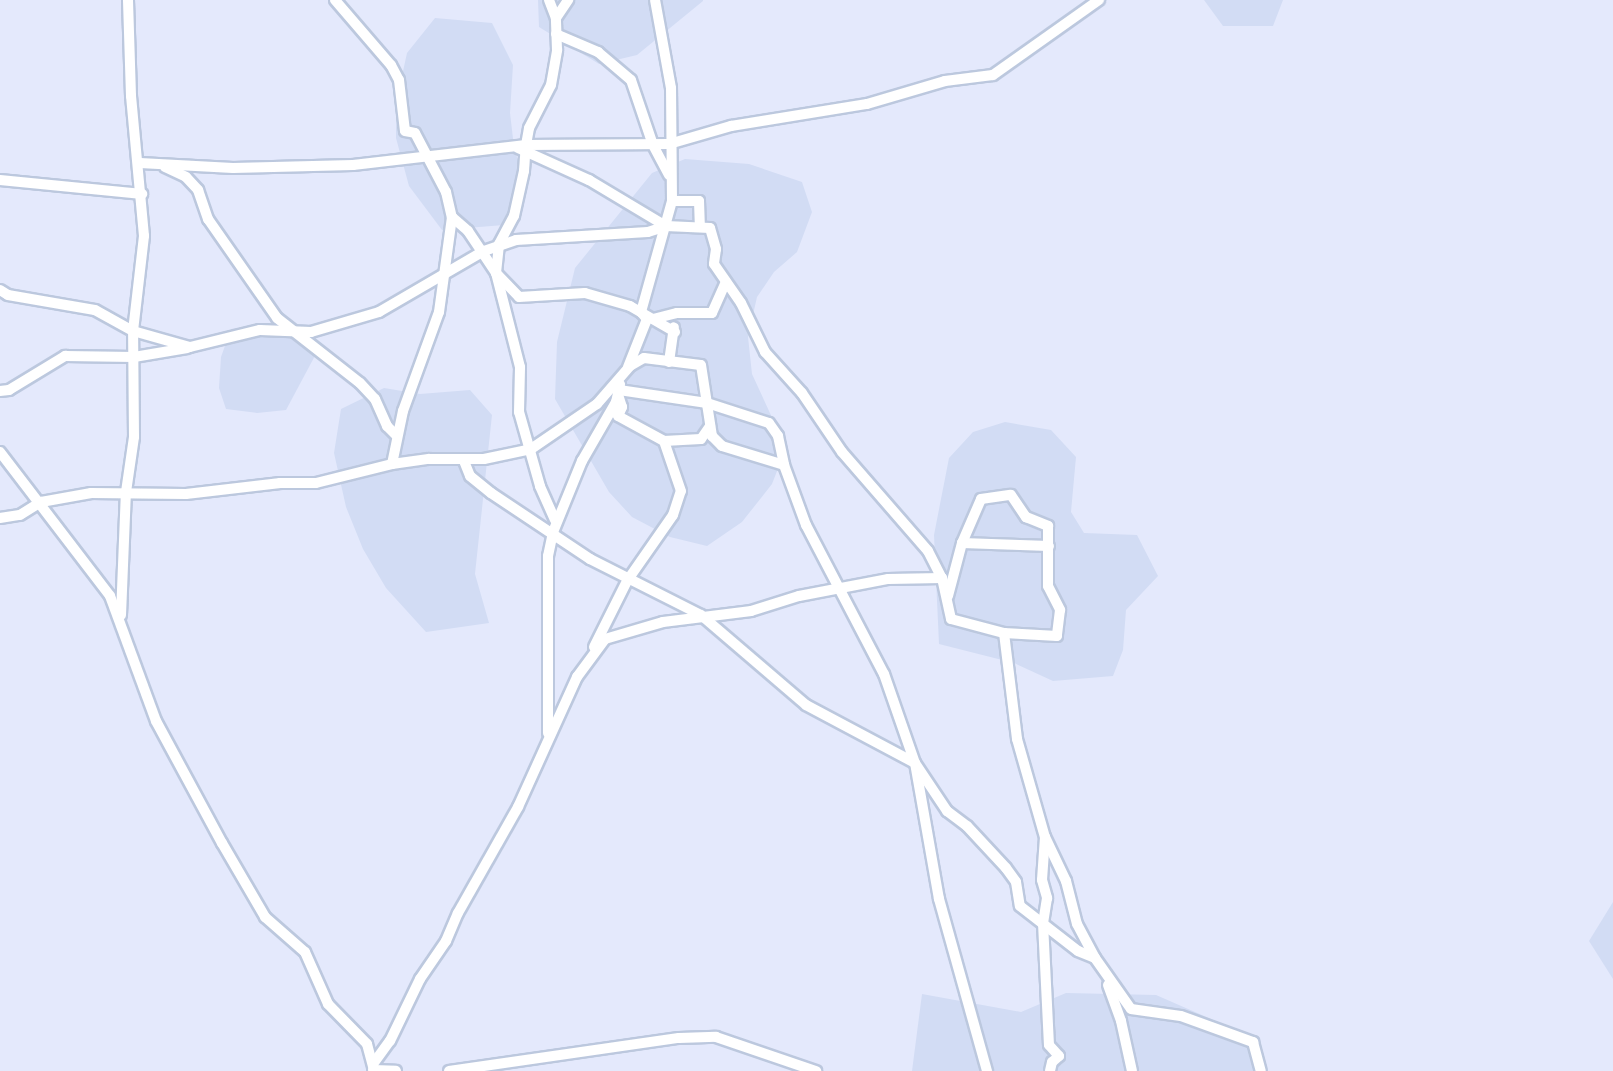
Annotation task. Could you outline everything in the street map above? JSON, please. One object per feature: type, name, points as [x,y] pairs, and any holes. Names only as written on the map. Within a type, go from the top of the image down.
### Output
[{"type":"street","points":[[121,619],[126,492],[134,437],[133,331],[144,236],[140,164],[131,96],[128,0]]},
{"type":"street","points":[[335,0],[391,65],[399,80],[405,131],[415,133],[425,157],[446,192],[452,217],[439,312],[396,435],[392,464]]},
{"type":"street","points":[[549,0],[556,18],[551,85],[521,148],[524,171],[514,216],[499,244],[496,273],[519,297],[585,292],[648,317],[675,332]]},
{"type":"street","points":[[556,18],[568,0]]},
{"type":"street","points":[[546,742],[548,556],[555,520],[634,357],[648,317],[672,201],[669,144],[671,88],[655,0]]},
{"type":"street","points":[[140,164],[255,167],[353,165],[521,148],[669,144],[731,126],[867,104],[945,81],[993,75],[1099,0]]},
{"type":"street","points":[[556,34],[598,52],[631,80],[653,145],[670,177]]},
{"type":"street","points":[[521,148],[589,180],[666,226]]},
{"type":"street","points":[[156,164],[186,177],[198,190],[208,219],[268,307],[289,328],[360,383],[380,405],[387,426],[396,435]]},
{"type":"street","points":[[0,180],[142,194]]},
{"type":"street","points":[[672,201],[699,201],[700,226]]},
{"type":"street","points":[[452,217],[484,251],[496,273],[514,336],[520,367],[519,412],[540,486],[555,520]]},
{"type":"street","points":[[0,391],[9,390],[65,356],[134,357],[190,347],[260,330],[289,328],[311,332],[379,312],[499,244],[551,236],[648,232],[666,226],[700,226],[712,231],[714,264],[741,303],[765,352],[802,393],[842,452],[928,551],[942,578],[951,619],[1005,633],[1057,636],[1060,610],[1048,586],[1048,526],[1026,518],[1008,495],[982,497],[962,543],[948,597]]},
{"type":"street","points":[[648,317],[713,312],[726,282]]},
{"type":"street","points":[[0,290],[8,295],[95,310],[133,331],[190,347]]},
{"type":"street","points":[[669,362],[675,332],[673,316]]},
{"type":"street","points":[[0,518],[20,514],[41,502],[91,493],[186,494],[280,483],[316,483],[392,464],[429,459],[464,461],[531,449],[619,388],[630,366],[644,358],[701,365],[712,436],[722,446],[783,465]]},
{"type":"street","points":[[619,388],[707,403],[770,423],[783,449],[783,465],[806,525],[884,674],[915,763],[939,899],[987,1071]]},
{"type":"street","points":[[619,388],[622,407],[618,417],[664,441],[701,439],[710,426]]},
{"type":"street","points":[[373,1068],[390,1041],[420,979],[446,941],[458,913],[518,807],[546,742],[627,580],[674,515],[681,491],[664,441]]},
{"type":"street","points":[[0,452],[41,502],[110,596],[121,619],[156,721],[222,843],[265,917],[305,952],[328,1004],[367,1044],[373,1068]]},
{"type":"street","points":[[464,461],[470,476],[491,493],[627,580],[701,615],[806,705],[915,763],[947,811],[967,826],[1006,868],[1016,882],[1020,906],[1078,951],[1095,958]]},
{"type":"street","points":[[962,543],[1049,546]]},
{"type":"street","points":[[591,654],[620,632],[701,615],[751,610],[799,596],[842,590],[888,579],[942,578]]},
{"type":"street","points":[[1005,633],[1017,739],[1045,837],[1066,881],[1077,924],[1106,980],[1121,1021],[1132,1071]]},
{"type":"street","points":[[1045,837],[1042,880],[1047,898],[1043,923],[1049,1045],[1059,1056],[1052,1062],[1050,1071]]},
{"type":"street","points":[[1106,980],[1131,1009],[1181,1017],[1253,1042],[1261,1071]]},
{"type":"street","points":[[449,1071],[679,1038],[716,1037],[816,1071]]},
{"type":"street","points":[[373,1068],[396,1071]]},
{"type":"shaded area","points":[[538,0],[703,1],[637,55],[599,64],[539,27]]},
{"type":"shaded area","points":[[1204,0],[1283,0],[1273,26],[1223,26]]},
{"type":"shaded area","points":[[435,18],[492,23],[513,65],[510,113],[514,147],[527,191],[515,224],[442,230],[409,186],[396,138],[396,103],[407,53]]},
{"type":"shaded area","points":[[685,159],[749,164],[802,182],[812,212],[797,252],[774,272],[757,297],[748,337],[752,374],[786,448],[772,484],[742,522],[707,546],[670,537],[632,517],[609,492],[555,399],[557,342],[575,268],[652,173]]},
{"type":"shaded area","points":[[286,323],[313,327],[317,352],[286,410],[257,413],[226,409],[219,388],[221,357],[231,329]]},
{"type":"shaded area","points":[[384,388],[420,394],[470,390],[492,415],[475,574],[489,623],[426,632],[386,588],[363,549],[346,507],[334,453],[341,409]]},
{"type":"shaded area","points":[[1005,422],[1051,430],[1076,457],[1071,512],[1084,533],[1137,535],[1158,576],[1126,610],[1123,650],[1113,676],[1053,681],[1014,663],[939,644],[934,535],[949,458],[973,432]]},
{"type":"shaded area","points":[[1613,902],[1613,979],[1589,941]]},
{"type":"shaded area","points":[[1066,993],[1156,995],[1250,1036],[1262,1071],[912,1071],[922,994],[1021,1012]]}]
